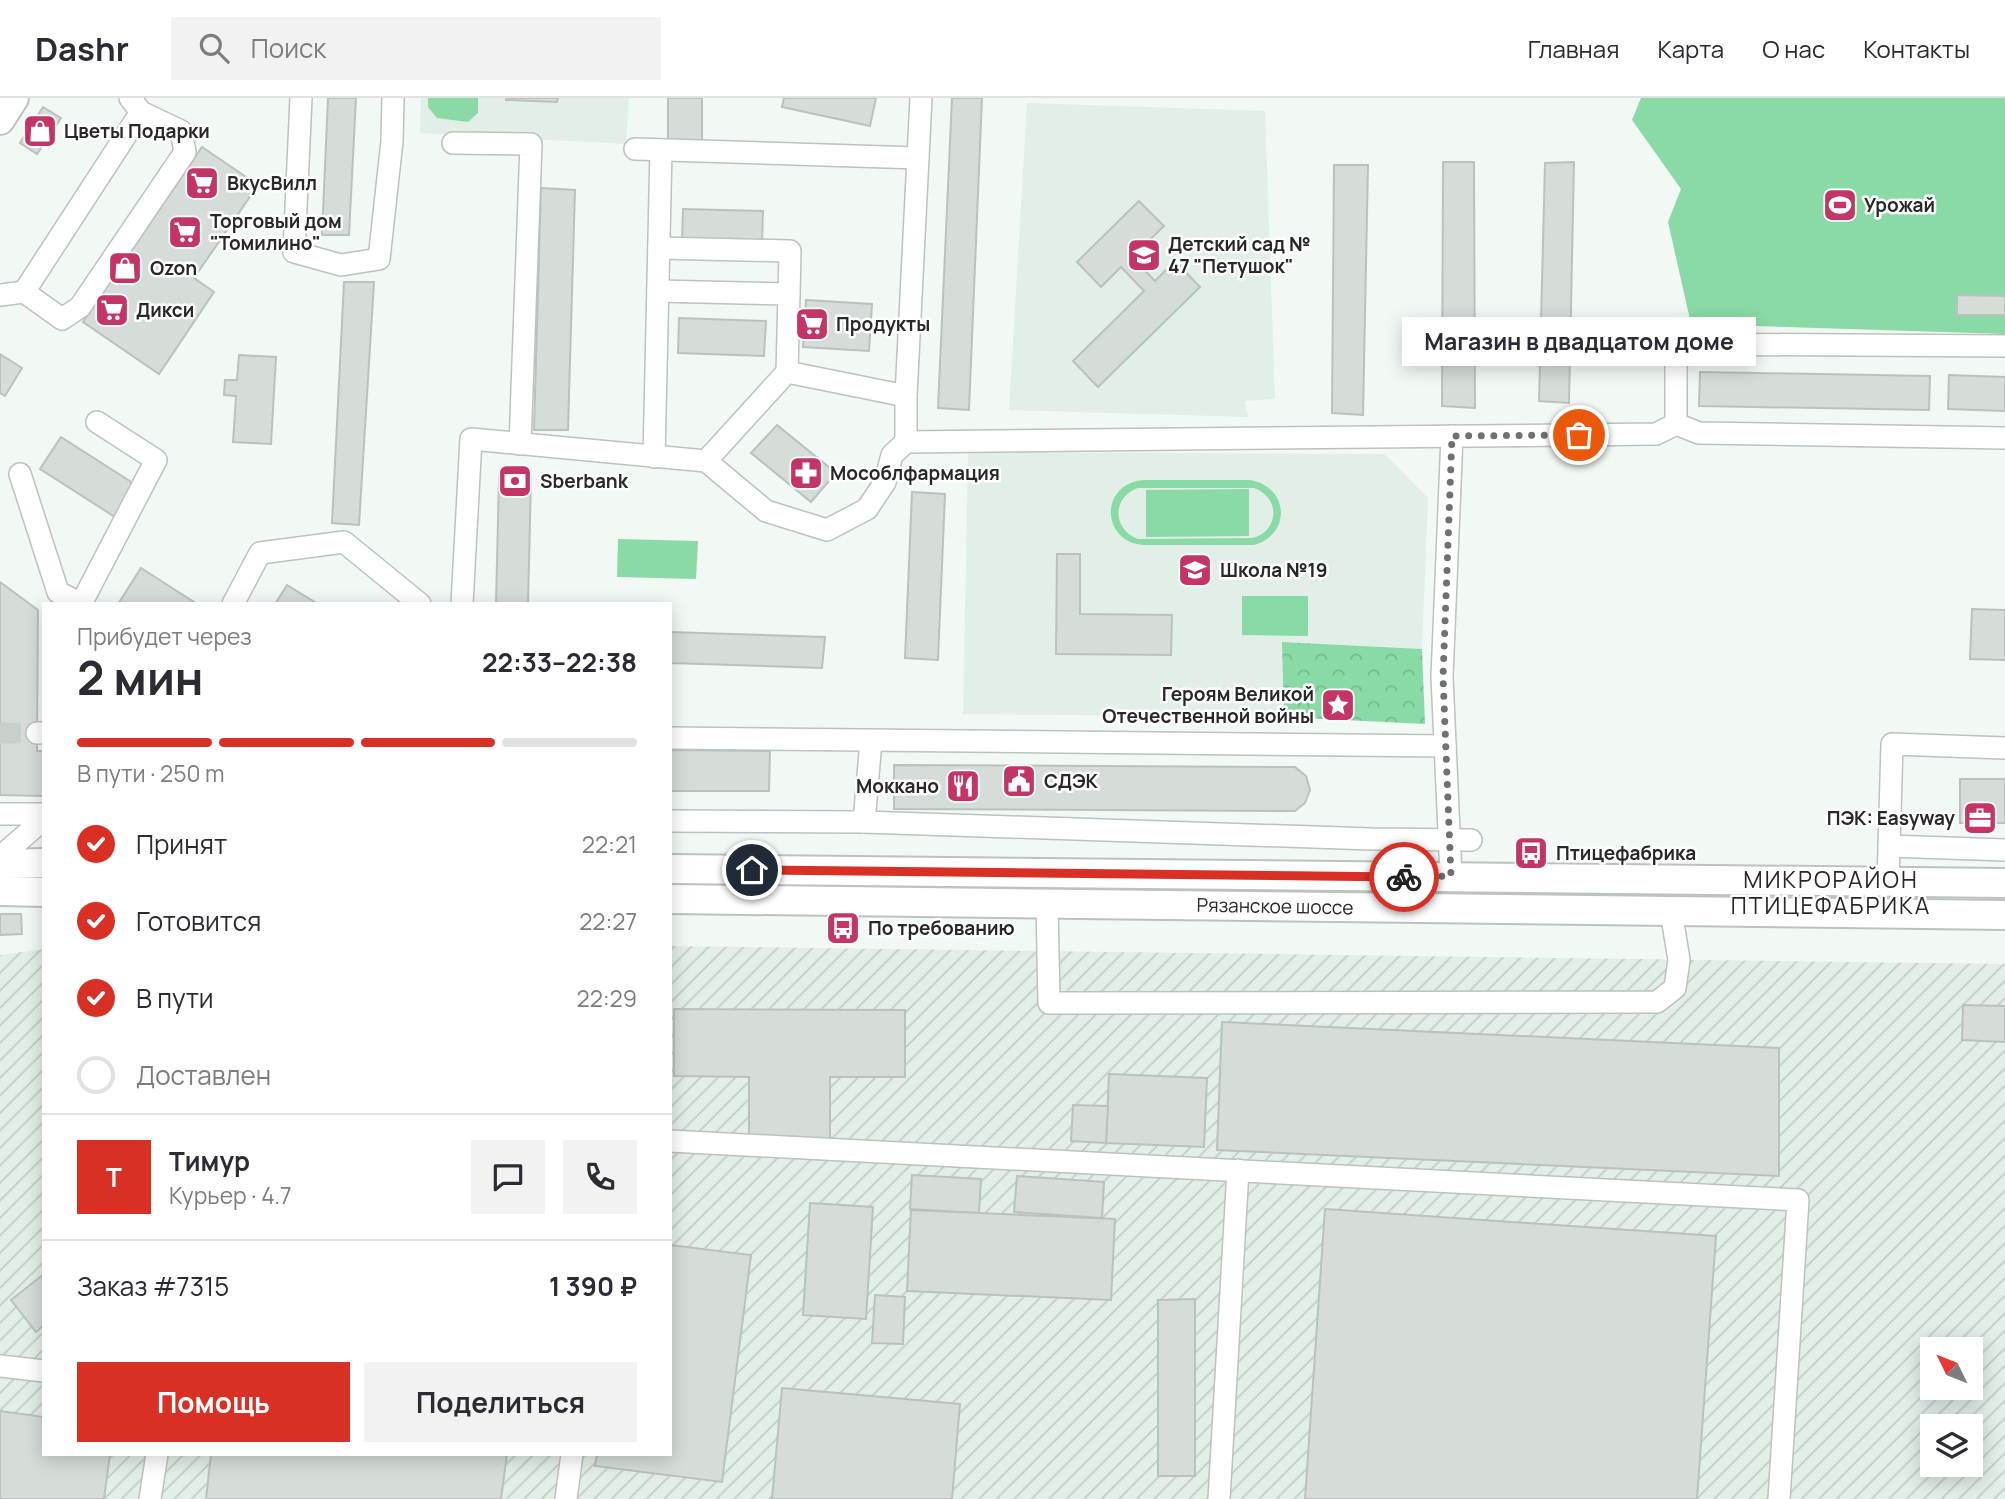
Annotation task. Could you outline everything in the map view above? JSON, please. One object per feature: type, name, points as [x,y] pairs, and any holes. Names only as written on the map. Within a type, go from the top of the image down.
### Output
[{"type":"main road","points":[[0,120],[14,98]]},
{"type":"main road","points":[[0,864],[42,863]]},
{"type":"main road","name":"Рязанское шоссе","points":[[672,869],[2005,883]]},
{"type":"main road","points":[[0,891],[42,892]]},
{"type":"main road","name":"Рязанское шоссе","points":[[672,899],[2005,915]]},
{"type":"lane","points":[[301,98],[295,252],[341,265],[379,259],[392,141],[393,98]]},
{"type":"lane","points":[[906,442],[921,98]]},
{"type":"lane","points":[[0,295],[24,292],[62,319],[80,307],[185,152],[181,131],[136,105],[24,292]]},
{"type":"lane","points":[[453,143],[531,144],[520,444]]},
{"type":"lane","points":[[635,149],[918,158]]},
{"type":"lane","points":[[654,457],[661,149]]},
{"type":"lane","points":[[659,248],[790,251],[787,372],[706,461]]},
{"type":"lane","points":[[658,291],[789,294]]},
{"type":"lane","points":[[1676,424],[1676,344],[2005,346]]},
{"type":"lane","points":[[787,372],[906,396]]},
{"type":"lane","points":[[82,602],[156,460],[97,422]]},
{"type":"lane","points":[[462,602],[471,439],[706,461],[766,511],[827,530],[867,509],[885,482],[892,455],[906,442],[1656,434],[1676,424],[1699,433],[2005,438]]},
{"type":"lane","points":[[1451,876],[1460,839],[1445,746],[1443,677],[1452,436]]},
{"type":"lane","points":[[20,474],[58,598]]},
{"type":"lane","points":[[234,602],[260,553],[344,542],[418,602]]},
{"type":"lane","points":[[672,738],[1445,746]]},
{"type":"lane","points":[[864,822],[870,741]]},
{"type":"lane","points":[[1888,882],[1892,744],[2005,748]]},
{"type":"lane","points":[[0,814],[42,817]]},
{"type":"lane","points":[[0,857],[42,819]]},
{"type":"lane","points":[[672,821],[864,822],[1372,839],[1460,839]]},
{"type":"lane","points":[[1889,846],[2005,850]]},
{"type":"lane","points":[[1047,904],[1049,1003],[1657,1002],[1675,988],[1678,960],[1671,911]]},
{"type":"lane","points":[[672,1141],[1798,1200],[1779,1499]]},
{"type":"lane","points":[[1219,1499],[1238,1170]]},
{"type":"lane","points":[[0,1366],[42,1371]]},
{"type":"lane","points":[[150,1499],[157,1456]]},
{"type":"lane","points":[[566,1499],[572,1456]]},
{"type":"shaded area","points":[[421,98],[629,98],[626,144],[420,133]]},
{"type":"shaded area","name":"Детский сад № 47 \"Петушок\"","points":[[1027,103],[1265,111],[1275,399],[1245,401],[1248,417],[1009,410]]},
{"type":"shaded area","name":"Школа №19","points":[[968,452],[1385,454],[1428,498],[1422,649],[1283,642],[1284,717],[963,714]]},
{"type":"shaded area","points":[[672,946],[2005,964],[2005,1499],[0,1499],[0,955],[42,949],[42,1456],[672,1456]]},
{"type":"green space","points":[[428,98],[478,98],[478,113],[468,122],[437,118],[428,107]]},
{"type":"green space","name":"Урожай","points":[[1641,98],[2005,98],[2005,334],[1691,324],[1668,222],[1681,189],[1632,120]]},
{"type":"green space","points":[[1144,480],[1249,480],[1272,491],[1281,510],[1280,521],[1267,539],[1254,545],[1143,545],[1129,541],[1119,534],[1113,523],[1113,501],[1119,491],[1130,483]],"holes":[[[1138,488],[1254,488],[1269,498],[1273,513],[1268,528],[1253,538],[1138,539],[1129,534],[1120,521],[1123,498]]]},
{"type":"green space","points":[[1249,489],[1249,536],[1146,537],[1146,490]]},
{"type":"green space","points":[[618,539],[698,541],[696,579],[617,577]]},
{"type":"green space","points":[[1242,596],[1308,596],[1308,636],[1242,635]]},
{"type":"green space","points":[[1282,642],[1422,649],[1425,724],[1284,717]]},
{"type":"building","points":[[328,98],[356,98],[349,235],[322,235]]},
{"type":"building","points":[[506,98],[558,98],[557,102]]},
{"type":"building","points":[[668,98],[702,98],[702,140],[668,141]]},
{"type":"building","points":[[784,98],[876,98],[870,126],[782,107]]},
{"type":"building","points":[[952,98],[982,98],[969,410],[938,408]]},
{"type":"building","name":"Цветы Подарки","points":[[43,107],[61,118],[37,154],[20,143]]},
{"type":"building","name":"Торговый дом \"Томилино\"","points":[[202,147],[258,185],[194,278],[214,292],[159,374],[83,322]]},
{"type":"building","points":[[1443,162],[1474,162],[1475,408],[1442,406]]},
{"type":"building","points":[[1574,162],[1569,403],[1539,401],[1545,163]]},
{"type":"building","points":[[1334,165],[1368,165],[1363,415],[1332,413]]},
{"type":"building","points":[[541,188],[575,190],[568,430],[534,430]]},
{"type":"building","points":[[1139,201],[1164,226],[1132,257],[1155,281],[1175,261],[1200,287],[1098,387],[1073,361],[1144,291],[1121,267],[1101,287],[1077,262]]},
{"type":"building","points":[[683,209],[763,211],[762,243],[682,241]]},
{"type":"building","points":[[344,282],[374,282],[359,525],[332,523]]},
{"type":"building","points":[[1957,295],[2005,296],[2005,315],[1957,315]]},
{"type":"building","points":[[806,300],[872,304],[869,351],[803,347]]},
{"type":"building","points":[[679,318],[766,321],[764,356],[678,353]]},
{"type":"building","points":[[0,354],[22,368],[5,396],[0,393]]},
{"type":"building","points":[[239,355],[276,357],[271,444],[233,442],[236,396],[224,395],[225,380],[237,380]]},
{"type":"building","points":[[1700,372],[1930,376],[1929,410],[1699,406]]},
{"type":"building","points":[[1949,375],[2005,377],[2005,411],[1948,409]]},
{"type":"building","points":[[777,425],[836,473],[811,502],[751,453]]},
{"type":"building","points":[[61,437],[136,485],[115,517],[40,469]]},
{"type":"building","points":[[499,477],[531,478],[528,602],[496,602]]},
{"type":"building","points":[[912,492],[945,494],[938,660],[905,658]]},
{"type":"building","points":[[1057,554],[1080,554],[1080,614],[1172,615],[1171,655],[1056,654]]},
{"type":"building","points":[[141,568],[194,602],[119,602]]},
{"type":"building","points":[[0,582],[38,610],[37,751],[42,751],[42,796],[0,795]]},
{"type":"building","points":[[287,585],[315,602],[276,602]]},
{"type":"building","points":[[1972,609],[2005,610],[2005,660],[1970,659]]},
{"type":"building","points":[[672,632],[825,637],[822,668],[672,663]]},
{"type":"building","points":[[672,750],[770,751],[769,791],[672,791]]},
{"type":"building","points":[[894,765],[1295,767],[1306,776],[1310,790],[1305,803],[1295,811],[894,809]]},
{"type":"building","points":[[1960,779],[2005,779],[2005,823],[1960,823]]},
{"type":"building","points":[[0,914],[21,914],[22,934],[0,935]]},
{"type":"building","points":[[1963,1005],[2005,1006],[2005,1042],[1962,1040]]},
{"type":"building","points":[[674,1009],[905,1010],[905,1077],[830,1077],[830,1139],[749,1138],[749,1077],[674,1076]]},
{"type":"building","points":[[1222,1022],[1779,1048],[1779,1176],[1217,1150]]},
{"type":"building","points":[[1109,1074],[1207,1078],[1204,1147],[1106,1143]]},
{"type":"building","points":[[1073,1105],[1108,1106],[1106,1143],[1071,1141]]},
{"type":"building","points":[[912,1175],[981,1179],[979,1213],[910,1209]]},
{"type":"building","points":[[1017,1176],[1104,1182],[1102,1218],[1014,1212]]},
{"type":"building","points":[[810,1203],[873,1207],[866,1319],[803,1315]]},
{"type":"building","points":[[1325,1209],[1716,1236],[1697,1499],[1305,1499]]},
{"type":"building","points":[[911,1210],[1115,1219],[1111,1300],[907,1291]]},
{"type":"building","points":[[672,1245],[751,1255],[722,1482],[595,1466],[597,1456],[672,1456]]},
{"type":"building","points":[[42,1276],[42,1327],[36,1332],[11,1300]]},
{"type":"building","points":[[875,1295],[905,1297],[903,1344],[872,1343]]},
{"type":"building","points":[[1195,1299],[1195,1476],[1158,1476],[1158,1300]]},
{"type":"building","points":[[782,1388],[960,1404],[952,1499],[772,1499]]},
{"type":"building","points":[[0,1411],[42,1417],[42,1456],[110,1456],[104,1499],[0,1499]]},
{"type":"building","points":[[211,1456],[507,1456],[501,1499],[206,1499]]},
{"type":"tunnel","points":[[0,733],[37,733]]},
{"type":"way so far","points":[[1404,877],[1451,876],[1443,677],[1452,436],[1579,435]]},
{"type":"place","name":"Цветы Подарки","points":[[40,131]]},
{"type":"place","name":"ВкусВилл","points":[[202,183]]},
{"type":"place","name":"Урожай","points":[[1840,205]]},
{"type":"place","name":"Торговый дом \"Томилино\"","points":[[185,232]]},
{"type":"place","name":"Детский сад № 47 \"Петушок\"","points":[[1144,255]]},
{"type":"place","name":"Ozon","points":[[125,268]]},
{"type":"place","name":"Дикси","points":[[112,310]]},
{"type":"place","name":"Продукты","points":[[812,324]]},
{"type":"place","name":"Магазин в двадцатом доме","points":[[1579,435]]},
{"type":"place","name":"Мособлфармация","points":[[806,473]]},
{"type":"place","name":"Sberbank","points":[[515,481]]},
{"type":"place","name":"Школа №19","points":[[1195,570]]},
{"type":"place","name":"Героям Великой Отечественной войны","points":[[1338,705]]},
{"type":"place","name":"СДЭК","points":[[1019,781]]},
{"type":"place","name":"Моккано","points":[[963,786]]},
{"type":"place","name":"ПЭК: Easyway","points":[[1980,818]]},
{"type":"place","name":"Птицефабрика","points":[[1531,853]]},
{"type":"place","name":"По требованию","points":[[843,928]]},
{"type":"district","name":"МИКРОРАЙОН ПТИЦЕФАБРИКА","points":[[1831,892]]},
{"type":"route","points":[[752,870],[1404,877]]}]
